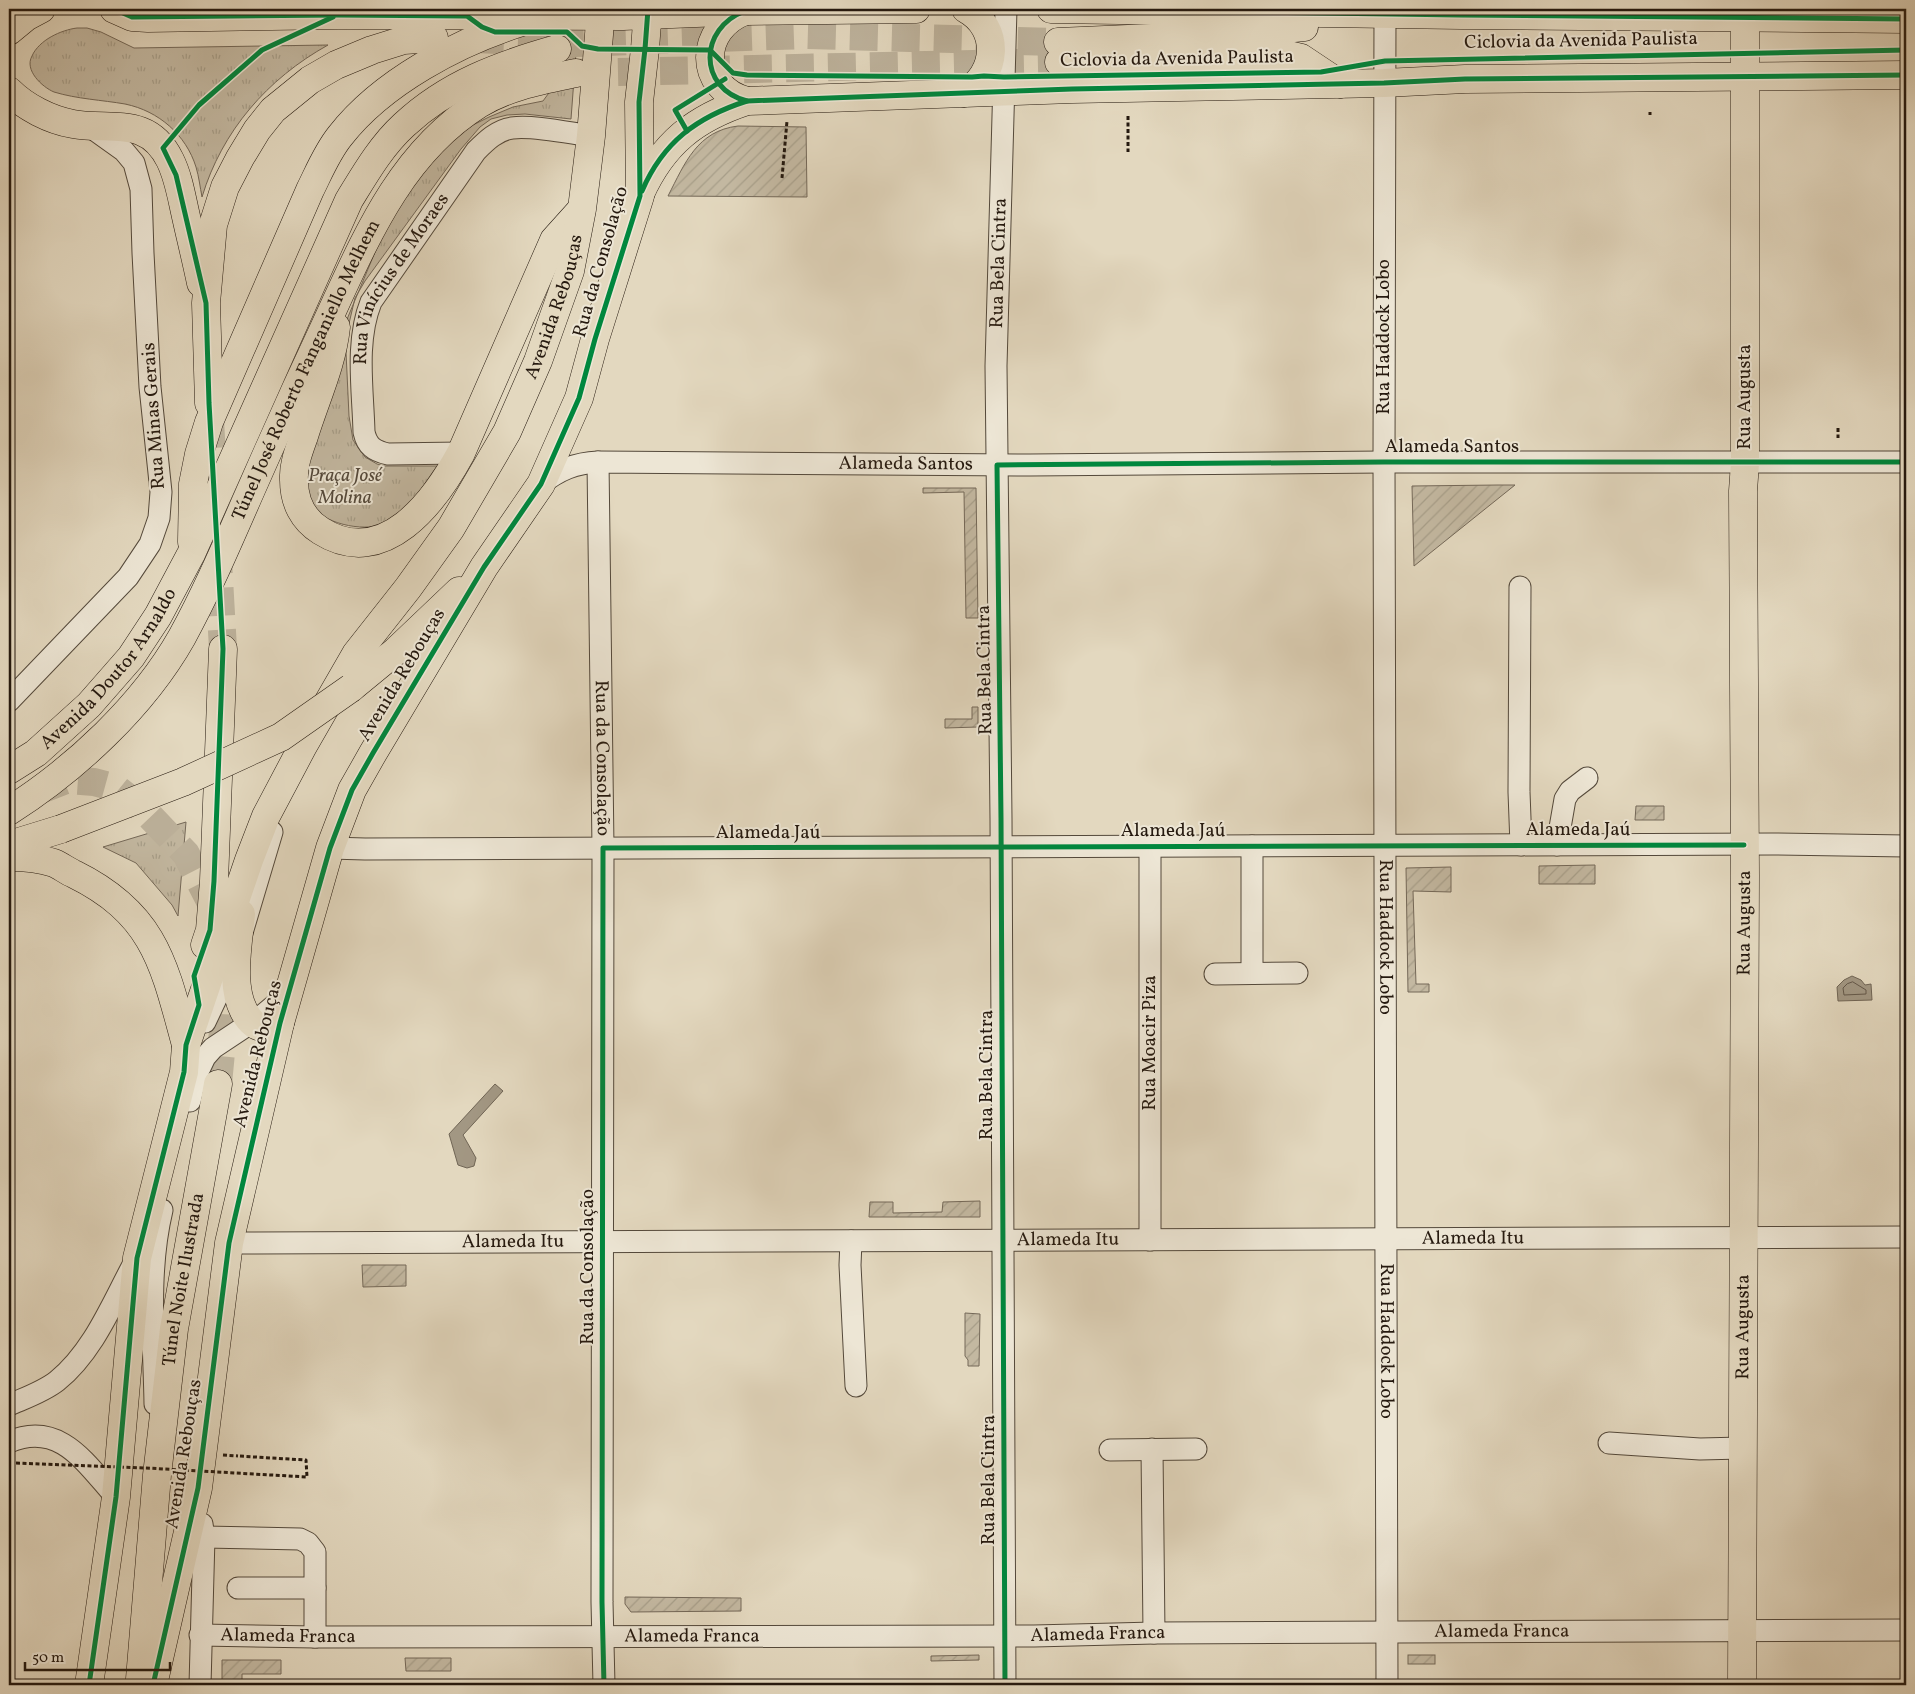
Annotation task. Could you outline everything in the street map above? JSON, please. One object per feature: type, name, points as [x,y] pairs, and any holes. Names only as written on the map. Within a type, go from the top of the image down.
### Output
[{"type":"main road","points":[[9,31],[26,17],[41,9]]},
{"type":"main road","points":[[119,10],[132,17],[148,18],[338,12],[540,16],[601,12],[916,9]]},
{"type":"main road","points":[[964,93],[975,86],[984,76],[989,65],[991,52],[986,28],[979,18],[966,9]]},
{"type":"main road","points":[[1051,9],[1340,13],[1384,11],[1745,13],[1906,18]]},
{"type":"main road","points":[[1072,89],[1058,82],[1053,77],[1046,66],[1042,53],[1043,40],[1052,23],[1062,14],[1074,9]]},
{"type":"main road","name":"Rua da Consolação","points":[[582,209],[591,136],[601,12]]},
{"type":"main road","name":"Rua da Consolação","points":[[541,484],[579,398],[594,339],[640,196],[639,102],[647,12]]},
{"type":"main road","points":[[745,12],[729,19],[722,26],[712,41],[710,59],[714,76],[719,84],[736,98],[747,101]]},
{"type":"main road","points":[[1340,13],[1310,26],[1292,29],[1058,52],[1288,55],[1301,58],[1340,84]]},
{"type":"main road","name":"Rua Augusta","points":[[1742,1685],[1745,13]]},
{"type":"main road","points":[[191,554],[193,484],[199,454],[209,422],[310,190],[324,161],[339,137],[369,105],[417,69],[450,50],[508,26],[540,16]]},
{"type":"main road","points":[[209,403],[206,304],[213,225],[226,187],[256,130],[273,110],[310,80],[336,65],[356,56],[404,40],[434,38]]},
{"type":"main road","name":"Túnel José Roberto Fanganiello Melhem","points":[[191,554],[350,200],[382,149],[403,126],[437,99],[464,82],[524,58],[557,49]]},
{"type":"main road","name":"Túnel José Roberto Fanganiello Melhem","points":[[9,812],[53,781],[126,712],[152,681],[181,638],[223,555],[286,410],[362,246],[396,185],[416,159],[460,118],[480,103],[506,91],[537,81],[576,73]]},
{"type":"main road","points":[[640,196],[655,166],[676,140],[702,119],[747,101],[1004,91],[1384,83],[1465,79],[1745,78],[1906,75]]},
{"type":"main road","points":[[9,91],[25,104],[55,120],[89,126],[134,128],[144,133],[163,148],[176,175],[206,304]]},
{"type":"main road","points":[[338,298],[333,347],[297,456],[294,479],[295,496],[302,514],[314,527],[332,538],[349,543],[374,541],[396,531],[414,519],[448,477],[461,453],[554,240],[582,209]]},
{"type":"main road","name":"Avenida Rebouças","points":[[89,1685],[116,1497],[137,1258],[184,1072],[186,1044],[199,1005],[266,816],[303,746],[356,654],[408,588],[451,528],[507,432],[538,361],[570,271],[582,209]]},
{"type":"main road","name":"Avenida Rebouças","points":[[153,1685],[198,1488],[229,1243],[280,1022],[330,848],[343,811],[356,783],[484,567],[541,484]]},
{"type":"main road","name":"Avenida Doutor Arnaldo","points":[[9,770],[36,752],[89,705],[131,657],[158,616],[191,554]]},
{"type":"main road","points":[[9,845],[60,829],[183,782],[281,736],[352,688],[396,651],[484,567]]},
{"type":"main road","points":[[199,1005],[194,976],[210,930],[214,881],[223,649]]},
{"type":"main road","points":[[9,857],[28,857],[54,863],[94,884],[133,915],[154,946],[168,978],[186,1044]]},
{"type":"main road","points":[[249,860],[253,874],[241,913],[236,967],[239,1003],[252,1022],[261,1027],[273,1026],[280,1022]]},
{"type":"main road","name":"Túnel Noite Ilustrada","points":[[157,1475],[174,1329],[218,1084]]},
{"type":"main road","name":"Avenida Rebouças","points":[[139,1685],[157,1475]]},
{"type":"street","name":"Rua Bela Cintra","points":[[1005,1685],[1001,847],[996,366],[1006,9]]},
{"type":"street","name":"Rua Haddock Lobo","points":[[1384,11],[1387,1685]]},
{"type":"street","name":"Rua Minas Gerais","points":[[9,701],[28,679],[128,577],[150,544],[159,518],[161,492],[150,387],[141,189],[134,163],[124,151],[89,126]]},
{"type":"street","name":"Rua Vinícius de Moraes","points":[[461,453],[388,454],[378,452],[370,447],[366,441],[364,432],[362,345],[363,329],[369,308],[476,151],[487,140],[499,132],[512,128],[591,136]]},
{"type":"street","name":"Alameda Santos","points":[[541,484],[567,467],[587,462],[997,465],[1384,462],[1906,462]]},
{"type":"street","name":"Rua da Consolação","points":[[598,462],[603,848],[604,1685]]},
{"type":"street","points":[[1520,587],[1520,845]]},
{"type":"street","points":[[184,1072],[233,964],[275,819],[302,759],[356,654]]},
{"type":"street","points":[[1557,845],[1565,799],[1570,792],[1587,778]]},
{"type":"street","name":"Rua Moacir Piza","points":[[1150,846],[1150,1240]]},
{"type":"street","points":[[1252,846],[1252,973]]},
{"type":"street","name":"Alameda Jaú","points":[[330,848],[1906,846]]},
{"type":"street","points":[[1215,974],[1297,973]]},
{"type":"street","points":[[157,1475],[152,1286],[156,1233],[196,1076],[202,1063],[213,1048],[252,1022],[288,993]]},
{"type":"street","name":"Alameda Itu","points":[[229,1243],[1906,1237]]},
{"type":"street","points":[[851,1241],[850,1265],[856,1386]]},
{"type":"street","points":[[9,1405],[40,1392],[57,1381],[73,1366],[101,1325],[137,1258]]},
{"type":"street","points":[[9,1442],[32,1436],[48,1436],[66,1445],[81,1458],[116,1497]]},
{"type":"street","points":[[1609,1444],[1700,1449],[1742,1448]]},
{"type":"street","points":[[1152,1449],[1154,1633]]},
{"type":"street","points":[[1110,1450],[1196,1449]]},
{"type":"street","points":[[194,1508],[202,1526],[204,1537],[200,1685]]},
{"type":"street","points":[[204,1537],[300,1539],[308,1543],[315,1552],[315,1637]]},
{"type":"street","points":[[238,1588],[315,1588]]},
{"type":"street","name":"Alameda Franca","points":[[200,1634],[315,1637],[604,1635],[1004,1636],[1154,1633],[1906,1630]]},
{"type":"path","points":[[1128,116],[1128,152]]},
{"type":"path","points":[[782,178],[787,119]]},
{"type":"path","points":[[1838,428],[1838,438]]},
{"type":"path","points":[[16,1463],[146,1468],[307,1478],[306,1460],[223,1455]]},
{"type":"green space","points":[[87,28],[101,32],[134,48],[328,45],[285,74],[250,109],[222,150],[202,197],[197,171],[191,155],[170,126],[149,112],[137,107],[54,92],[44,86],[32,72],[30,61],[35,50],[40,45],[64,31]]},
{"type":"green space","points":[[560,35],[575,36],[577,39],[571,119],[525,114],[507,115],[491,119],[480,127],[461,149],[358,293],[391,214],[443,146],[473,125],[489,117],[513,107],[543,101],[551,90],[536,42],[526,38]]},
{"type":"green space","points":[[738,126],[806,127],[807,197],[668,196],[680,172],[694,150],[702,142],[712,134]]},
{"type":"green space","name":"Praça José Molina","points":[[354,303],[347,332],[346,352],[349,416],[353,440],[365,457],[377,464],[384,466],[437,466],[417,495],[400,515],[385,524],[365,527],[343,524],[324,517],[312,505],[301,480],[340,336]]},
{"type":"green space","points":[[1515,485],[1414,566],[1412,486]]},
{"type":"green space","points":[[923,488],[976,488],[978,618],[966,618],[964,492],[923,493]]},
{"type":"green space","points":[[972,707],[978,707],[978,727],[945,728],[945,719],[972,719]]},
{"type":"green space","points":[[1636,806],[1664,806],[1664,820],[1635,820]]},
{"type":"green space","points":[[186,822],[178,916],[172,905],[136,863],[103,847]]},
{"type":"green space","points":[[1595,865],[1595,884],[1539,884],[1539,866]]},
{"type":"green space","points":[[1451,867],[1451,892],[1413,891],[1416,984],[1429,984],[1429,992],[1408,992],[1406,868]]},
{"type":"green space","points":[[980,1201],[980,1217],[869,1217],[870,1202],[893,1202],[893,1213],[942,1212],[943,1202]]},
{"type":"green space","points":[[362,1265],[406,1265],[406,1286],[363,1287]]},
{"type":"green space","points":[[965,1313],[980,1314],[979,1366],[968,1366],[968,1360],[965,1356]]},
{"type":"green space","points":[[625,1597],[741,1598],[741,1611],[631,1612],[625,1604]]},
{"type":"green space","points":[[979,1655],[979,1660],[931,1661],[931,1656]]},
{"type":"green space","points":[[1408,1655],[1435,1655],[1435,1664],[1408,1664]]},
{"type":"green space","points":[[405,1658],[451,1658],[451,1671],[406,1671]]},
{"type":"green space","points":[[222,1660],[281,1660],[281,1674],[242,1674],[242,1685],[222,1685]]},
{"type":"water","points":[[1852,976],[1861,980],[1865,985],[1871,984],[1872,1000],[1838,1001],[1837,987],[1844,980]]},
{"type":"water","points":[[495,1084],[503,1091],[463,1135],[476,1158],[474,1166],[467,1168],[458,1165],[449,1134]]},
{"type":"tunnel","points":[[557,49],[574,43],[805,35],[1058,42]]},
{"type":"tunnel","points":[[476,39],[573,43]]},
{"type":"tunnel","points":[[576,73],[1059,62]]},
{"type":"tunnel","points":[[210,420],[223,649]]},
{"type":"tunnel","points":[[38,791],[66,780],[94,782],[116,788],[145,811],[186,854],[214,909],[216,917]]},
{"type":"tunnel","points":[[218,1084],[224,1020],[226,966]]},
{"type":"cycle path","name":"Ciclovia da Avenida Paulista","points":[[114,9],[132,17],[467,16],[482,27],[495,32],[567,32],[582,46],[598,49],[710,50],[733,73],[747,75],[1004,77],[1321,72],[1385,61],[1906,50]]},
{"type":"cycle path","points":[[153,1685],[198,1488],[229,1243],[280,1023],[330,848],[352,790],[484,567],[541,484],[579,398],[595,339],[640,196],[639,102],[648,9]]},
{"type":"cycle path","points":[[747,101],[731,94],[719,84],[712,71],[710,58],[712,44],[719,30],[730,19],[745,11],[916,9]]},
{"type":"cycle path","points":[[1051,9],[1906,19]]},
{"type":"cycle path","points":[[89,1685],[116,1497],[137,1258],[184,1072],[186,1045],[199,1005],[194,976],[210,930],[214,881],[223,649],[209,403],[206,303],[176,175],[163,148],[199,105],[262,50],[333,17]]},
{"type":"cycle path","points":[[642,191],[650,174],[671,145],[697,124],[712,115],[747,101],[1072,89],[1384,83],[1465,79],[1906,75]]},
{"type":"cycle path","points":[[687,131],[675,110],[725,79]]},
{"type":"cycle path","points":[[1005,1685],[1001,818],[997,465],[1384,462],[1906,462]]},
{"type":"cycle path","points":[[604,1685],[602,1602],[603,848],[1744,845]]}]
